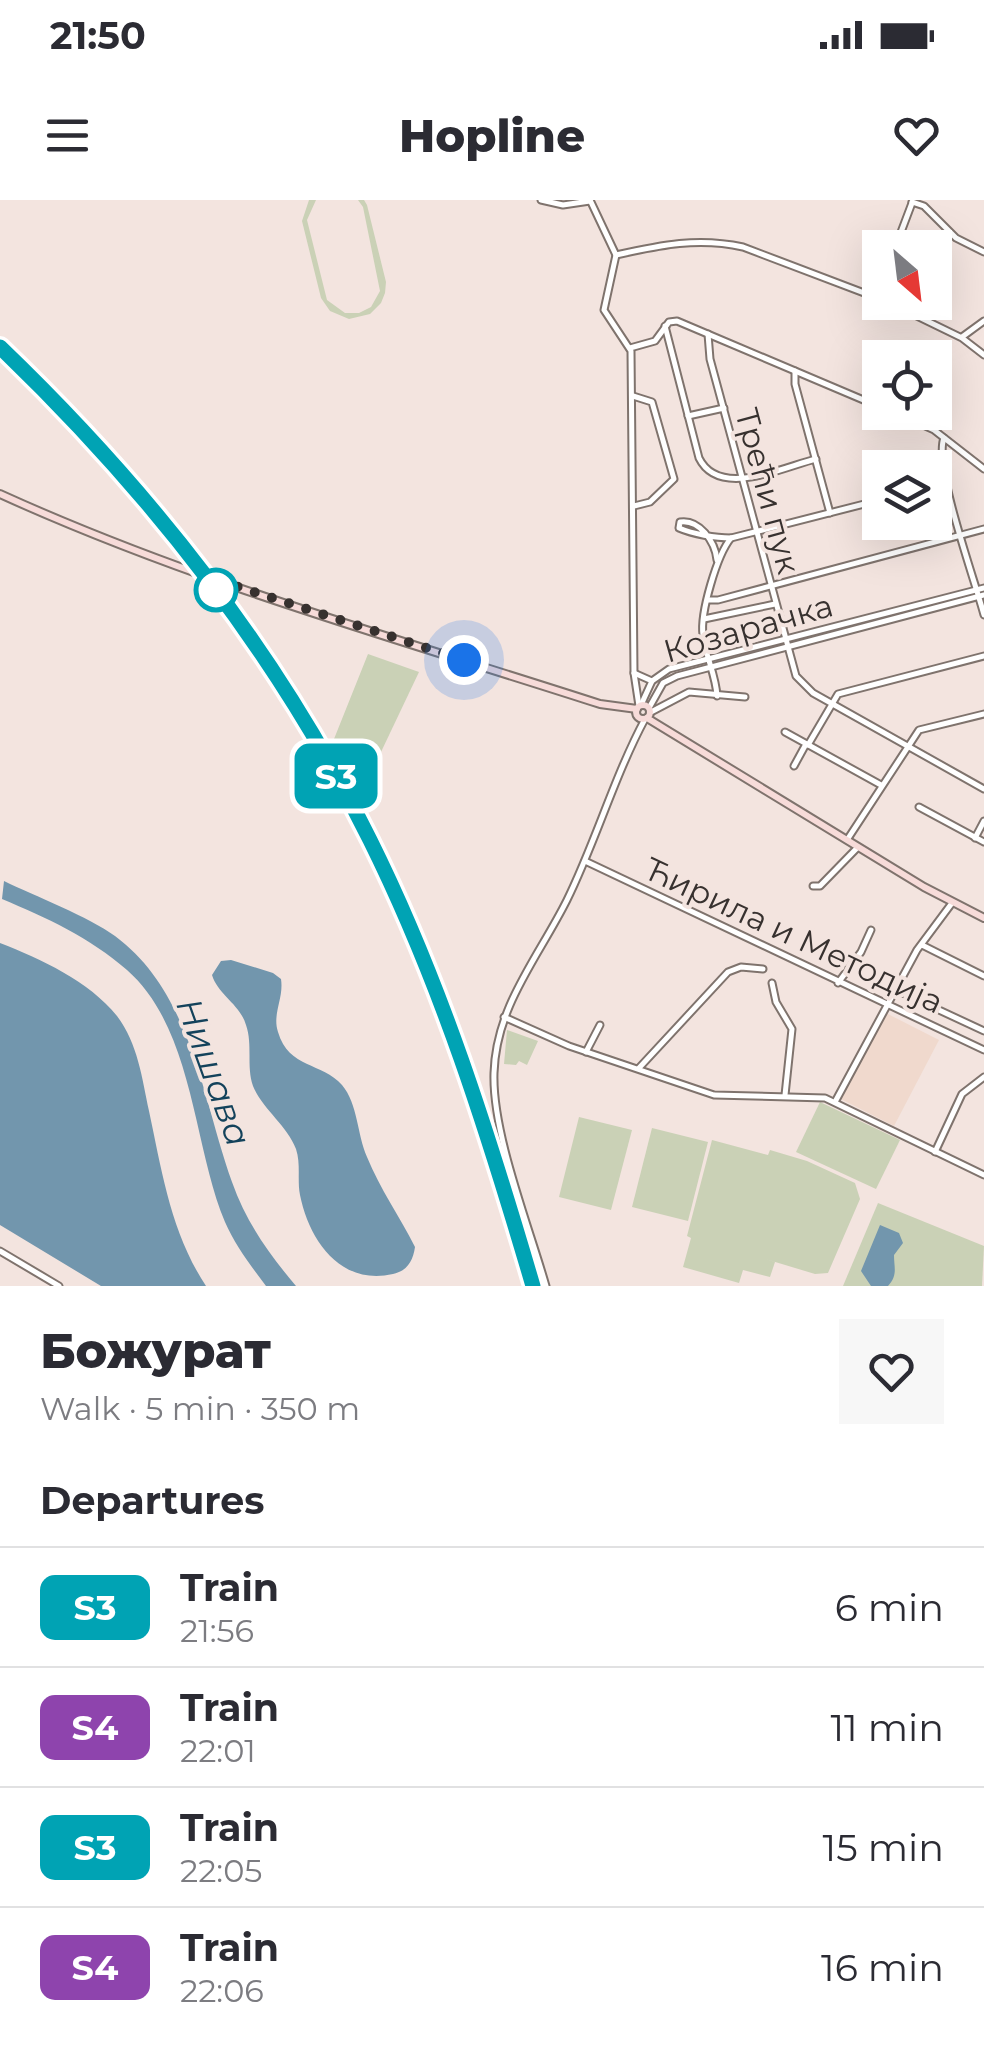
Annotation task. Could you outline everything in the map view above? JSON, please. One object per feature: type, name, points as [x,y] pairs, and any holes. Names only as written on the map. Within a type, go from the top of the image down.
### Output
[{"type":"main road","points":[[0,494],[72,527],[205,576],[600,704],[644,712],[858,847],[984,918]]},
{"type":"street","points":[[541,200],[563,205],[590,200],[616,255],[604,310],[630,348],[634,673],[644,712],[566,901],[503,1017],[494,1076],[497,1110],[546,1286]]},
{"type":"street","points":[[902,230],[912,201],[924,206],[956,238],[984,252]]},
{"type":"street","points":[[616,255],[668,243],[722,242],[862,292]]},
{"type":"street","points":[[630,348],[656,340],[672,320],[862,399]]},
{"type":"street","points":[[925,320],[962,338],[984,356]]},
{"type":"street","points":[[962,338],[984,321]]},
{"type":"street","points":[[665,326],[699,458],[706,469],[722,478],[742,478],[816,459]]},
{"type":"street","name":"Трећи пук","points":[[708,334],[708,351],[786,648],[800,682],[984,789]]},
{"type":"street","points":[[795,371],[795,384],[830,514]]},
{"type":"street","points":[[633,396],[652,402],[674,478],[650,502],[633,506]]},
{"type":"street","points":[[688,416],[724,408]]},
{"type":"street","points":[[934,430],[984,470]]},
{"type":"street","points":[[940,450],[944,438]]},
{"type":"street","points":[[952,503],[981,592],[984,614]]},
{"type":"street","points":[[718,560],[706,534],[686,520],[678,524],[682,530],[706,534],[731,538],[862,505]]},
{"type":"street","points":[[708,600],[984,530]]},
{"type":"street","points":[[717,696],[702,634],[703,620],[718,560],[731,538]]},
{"type":"street","name":"Козарачка","points":[[644,712],[665,681],[981,592]]},
{"type":"street","points":[[703,620],[775,604]]},
{"type":"street","name":"Козарачка","points":[[644,712],[652,681],[669,669],[885,618]]},
{"type":"street","points":[[794,766],[838,694],[984,656]]},
{"type":"street","points":[[634,673],[652,681]]},
{"type":"street","points":[[644,712],[689,692],[746,698]]},
{"type":"street","points":[[848,840],[921,729],[984,714]]},
{"type":"street","points":[[785,732],[881,786]]},
{"type":"street","points":[[919,806],[984,842]]},
{"type":"street","points":[[975,838],[984,821]]},
{"type":"street","points":[[813,886],[820,886],[858,847]]},
{"type":"street","name":"Ћирила и Методија","points":[[584,860],[981,1049]]},
{"type":"street","points":[[835,1102],[894,990],[952,903]]},
{"type":"street","points":[[838,983],[861,952],[871,930]]},
{"type":"street","points":[[922,945],[984,976]]},
{"type":"street","points":[[639,1068],[725,974],[741,966],[763,969]]},
{"type":"street","points":[[772,984],[776,1002],[792,1029],[786,1095]]},
{"type":"street","points":[[894,990],[984,1032],[981,1049]]},
{"type":"street","points":[[503,1017],[586,1052],[714,1096],[820,1097],[984,1174]]},
{"type":"street","points":[[586,1052],[600,1025]]},
{"type":"street","points":[[936,1152],[962,1094],[984,1077]]},
{"type":"street","points":[[0,1251],[58,1286]]},
{"type":"shaded area","points":[[886,1013],[939,1040],[894,1126],[841,1099]]},
{"type":"green space","points":[[309,200],[316,200],[307,220],[327,300],[345,313],[359,313],[371,307],[380,291],[363,207],[358,200],[367,205],[386,282],[381,303],[370,314],[349,319],[330,311],[321,298],[302,221]]},
{"type":"green space","points":[[368,654],[419,672],[362,792],[334,739]]},
{"type":"green space","points":[[507,1030],[538,1041],[527,1065],[519,1061],[516,1065],[504,1064]]},
{"type":"green space","points":[[820,1102],[900,1140],[876,1189],[796,1152]]},
{"type":"green space","points":[[579,1117],[632,1130],[611,1210],[559,1197]]},
{"type":"green space","points":[[652,1128],[708,1142],[688,1221],[632,1207]]},
{"type":"green space","points":[[712,1140],[807,1161],[855,1183],[860,1199],[828,1273],[815,1274],[732,1249],[775,1262],[770,1277],[743,1270],[739,1283],[683,1267],[691,1238],[687,1236]]},
{"type":"green space","points":[[878,1203],[984,1246],[982,1286],[843,1286]]},
{"type":"water","points":[[4,881],[115,936],[141,959],[162,987],[191,1049],[244,1211],[296,1286],[266,1286],[229,1231],[214,1192],[179,1056],[149,995],[127,970],[83,938],[2,899]]},
{"type":"water","points":[[0,943],[48,964],[93,992],[124,1027],[138,1062],[176,1223],[206,1286],[101,1286],[0,1225]]},
{"type":"water","points":[[231,960],[281,979],[277,1025],[283,1044],[298,1059],[334,1078],[347,1093],[372,1169],[415,1247],[406,1268],[374,1276],[357,1273],[330,1256],[319,1243],[304,1212],[296,1149],[253,1086],[246,1025],[212,975],[221,961]]},
{"type":"water","points":[[880,1225],[899,1233],[903,1243],[894,1255],[891,1282],[888,1286],[871,1286],[861,1271]]},
{"type":"railway","points":[[0,347],[107,458],[206,577],[295,705],[334,772],[396,894],[441,1004],[481,1115],[533,1286]]},
{"type":"train","name":"S3","points":[[0,347],[62,406],[136,487],[216,590],[285,690],[337,777],[407,920],[458,1046],[533,1286]]},
{"type":"route","points":[[216,590],[214,579],[464,660]]},
{"type":"water label","name":"Нишава","points":[[214,1072]]}]
